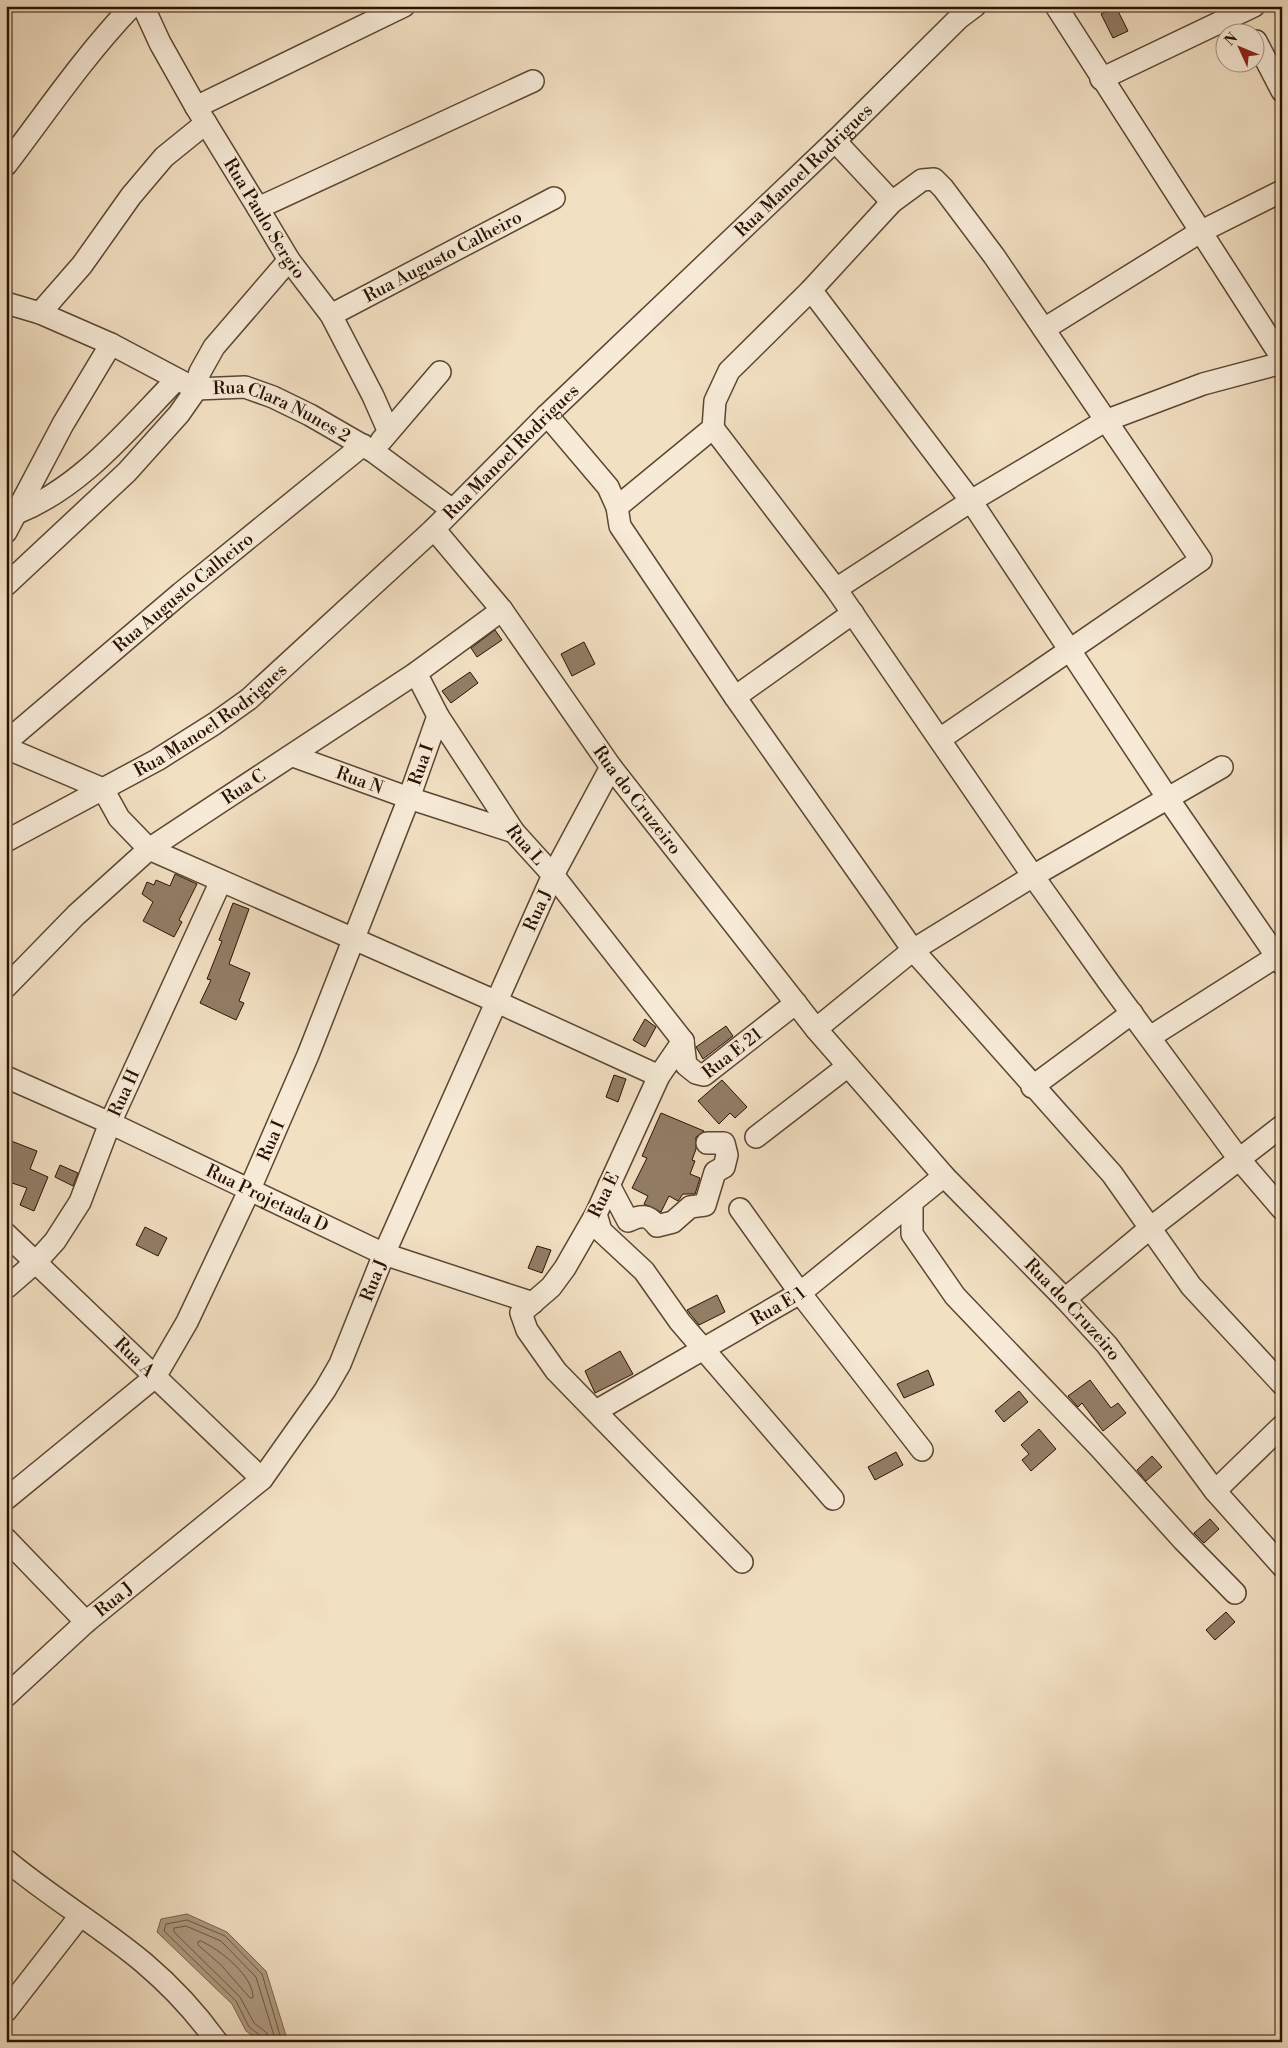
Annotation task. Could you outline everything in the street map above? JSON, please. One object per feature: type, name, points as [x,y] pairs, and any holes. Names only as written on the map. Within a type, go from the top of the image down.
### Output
[{"type":"street","points":[[6,165],[74,73],[107,32],[132,6]]},
{"type":"street","name":"Rua Paulo Sergio","points":[[143,6],[160,43],[201,115],[290,260],[331,316],[374,396],[388,430]]},
{"type":"street","points":[[40,313],[82,265],[132,196],[201,115],[404,6]]},
{"type":"street","name":"Rua Manoel Rodrigues","points":[[6,841],[157,760],[249,699],[434,529],[451,509],[547,415],[835,140],[958,18],[975,6]]},
{"type":"street","points":[[1056,6],[1101,79],[1282,358]]},
{"type":"street","points":[[1101,79],[1247,9],[1249,22]]},
{"type":"street","points":[[1266,60],[1282,91]]},
{"type":"street","points":[[258,208],[533,80]]},
{"type":"street","points":[[835,140],[892,202]]},
{"type":"street","points":[[940,739],[1202,560],[1105,421],[994,256],[938,183],[934,179],[925,178],[892,202],[811,290],[729,371],[715,400],[713,428],[836,589],[1033,876],[1132,1013],[1239,1159],[1282,1209]]},
{"type":"street","points":[[1044,329],[1200,232],[1282,191]]},
{"type":"street","name":"Rua Augusto Calheiro","points":[[331,316],[554,198]]},
{"type":"street","points":[[6,585],[127,472],[178,414],[196,389],[200,372],[214,346],[290,260]]},
{"type":"street","points":[[811,290],[971,501],[1071,649],[1169,800],[1280,958],[1150,1037]]},
{"type":"street","points":[[6,302],[40,313],[111,344],[196,389]]},
{"type":"street","points":[[6,532],[63,424],[111,344]]},
{"type":"street","points":[[836,589],[971,501],[1105,421],[1203,384],[1282,362]]},
{"type":"street","name":"Rua Augusto Calheiro","points":[[6,742],[181,593],[368,449],[388,430],[440,372]]},
{"type":"street","points":[[17,513],[34,506],[76,479],[100,458],[176,380]]},
{"type":"street","name":"Rua Clara Nunes 2","points":[[196,389],[244,387],[257,390],[310,415],[368,449],[451,509]]},
{"type":"street","points":[[547,415],[602,478],[617,507],[620,526],[735,697],[913,950],[1032,1087],[1112,1174],[1191,1286],[1282,1384]]},
{"type":"street","points":[[617,507],[713,428]]},
{"type":"street","name":"Rua do Cruzeiro","points":[[434,529],[502,610],[611,767],[816,1030],[944,1176],[1066,1299],[1107,1345],[1215,1491],[1282,1566]]},
{"type":"street","name":"Rua C","points":[[6,987],[76,915],[150,849],[416,673],[502,610]]},
{"type":"street","points":[[735,697],[853,613]]},
{"type":"street","name":"Rua L","points":[[416,673],[438,716],[514,832],[553,875],[683,1041]]},
{"type":"street","name":"Rua I","points":[[6,1499],[155,1377],[187,1322],[249,1191],[308,1056],[409,798],[438,716]]},
{"type":"street","points":[[6,748],[103,789],[119,818],[150,849],[495,1001],[659,1076],[683,1041]]},
{"type":"street","name":"Rua N","points":[[293,756],[409,798],[514,832]]},
{"type":"street","name":"Rua J","points":[[6,1696],[86,1622],[262,1479],[325,1390],[340,1364],[384,1254],[495,1001],[553,875],[611,767]]},
{"type":"street","points":[[816,1030],[913,950],[1033,876],[1169,800],[1222,767]]},
{"type":"street","name":"Rua H","points":[[6,1288],[36,1262],[55,1241],[80,1202],[110,1123],[221,881]]},
{"type":"street","name":"Rua E 21","points":[[683,1041],[686,1065],[696,1073],[706,1074],[796,1003]]},
{"type":"street","points":[[1032,1087],[1132,1013]]},
{"type":"street","points":[[756,1138],[848,1066]]},
{"type":"street","name":"Rua Projetada D","points":[[6,1076],[110,1123],[384,1254],[533,1303]]},
{"type":"street","name":"Rua E","points":[[533,1303],[559,1278],[596,1214],[659,1076]]},
{"type":"street","points":[[1066,1299],[1149,1229],[1282,1126]]},
{"type":"street","points":[[609,1185],[628,1221],[641,1215],[651,1218],[657,1226],[673,1222],[690,1207],[705,1205],[715,1172],[724,1167],[727,1155],[724,1143],[707,1143]]},
{"type":"street","name":"Rua E 1","points":[[596,1411],[705,1350],[800,1293],[944,1176]]},
{"type":"street","points":[[912,1203],[912,1234],[955,1296],[1235,1593]]},
{"type":"street","points":[[740,1208],[800,1293],[922,1450]]},
{"type":"street","points":[[596,1214],[601,1231],[644,1270],[669,1308],[833,1499]]},
{"type":"street","name":"Rua A","points":[[6,1234],[262,1479]]},
{"type":"street","points":[[533,1303],[521,1313],[527,1330],[556,1371],[742,1562]]},
{"type":"street","points":[[1215,1491],[1282,1426]]},
{"type":"street","points":[[6,1539],[86,1622]]},
{"type":"street","points":[[6,1860],[34,1884],[144,1963],[186,2006],[217,2042]]},
{"type":"street","points":[[6,2011],[80,1916]]},
{"type":"water","points":[[187,1914],[227,1932],[266,1971],[288,2042],[261,2042],[246,2031],[232,2004],[157,1932],[161,1919]]},
{"type":"building","points":[[1116,7],[1128,31],[1113,38],[1101,14]]},
{"type":"building","points":[[495,630],[502,640],[477,657],[471,648]]},
{"type":"building","points":[[584,642],[595,664],[572,676],[561,654]]},
{"type":"building","points":[[470,672],[478,683],[451,703],[442,691]]},
{"type":"building","points":[[175,874],[197,884],[179,920],[182,922],[174,937],[143,921],[153,902],[142,894],[147,882],[154,885],[156,880],[170,886]]},
{"type":"building","points":[[233,903],[249,909],[229,964],[250,973],[239,1001],[244,1003],[236,1020],[200,1003],[211,980],[207,979],[222,941],[219,940]]},
{"type":"building","points":[[645,1019],[656,1027],[645,1047],[633,1040]]},
{"type":"building","points":[[726,1026],[733,1036],[703,1059],[696,1047]]},
{"type":"building","points":[[614,1075],[626,1079],[618,1102],[606,1097]]},
{"type":"building","points":[[722,1080],[747,1107],[735,1118],[730,1113],[719,1124],[698,1101]]},
{"type":"building","points":[[661,1113],[704,1131],[696,1137],[696,1149],[692,1160],[695,1161],[690,1174],[700,1178],[695,1194],[683,1194],[678,1201],[669,1196],[661,1212],[644,1204],[648,1196],[632,1188],[647,1158],[642,1156]]},
{"type":"building","points":[[6,1139],[37,1151],[30,1169],[48,1177],[34,1211],[20,1205],[27,1188],[6,1181]]},
{"type":"building","points":[[60,1165],[78,1173],[73,1186],[55,1177]]},
{"type":"building","points":[[145,1227],[167,1238],[158,1256],[136,1245]]},
{"type":"building","points":[[537,1246],[551,1250],[542,1273],[528,1268]]},
{"type":"building","points":[[717,1295],[725,1312],[699,1325],[687,1310]]},
{"type":"building","points":[[620,1351],[633,1374],[595,1393],[585,1371]]},
{"type":"building","points":[[928,1370],[934,1385],[904,1398],[897,1384]]},
{"type":"building","points":[[1090,1380],[1111,1408],[1118,1403],[1126,1413],[1103,1431],[1082,1403],[1078,1407],[1068,1396]]},
{"type":"building","points":[[1019,1391],[1028,1402],[1004,1422],[995,1411]]},
{"type":"building","points":[[1039,1429],[1056,1449],[1031,1471],[1022,1460],[1029,1454],[1021,1445]]},
{"type":"building","points":[[896,1452],[903,1465],[875,1480],[868,1467]]},
{"type":"building","points":[[1152,1456],[1162,1467],[1146,1481],[1137,1470]]},
{"type":"building","points":[[1210,1519],[1219,1529],[1204,1543],[1194,1533]]},
{"type":"building","points":[[1226,1612],[1235,1622],[1215,1640],[1206,1630]]}]
